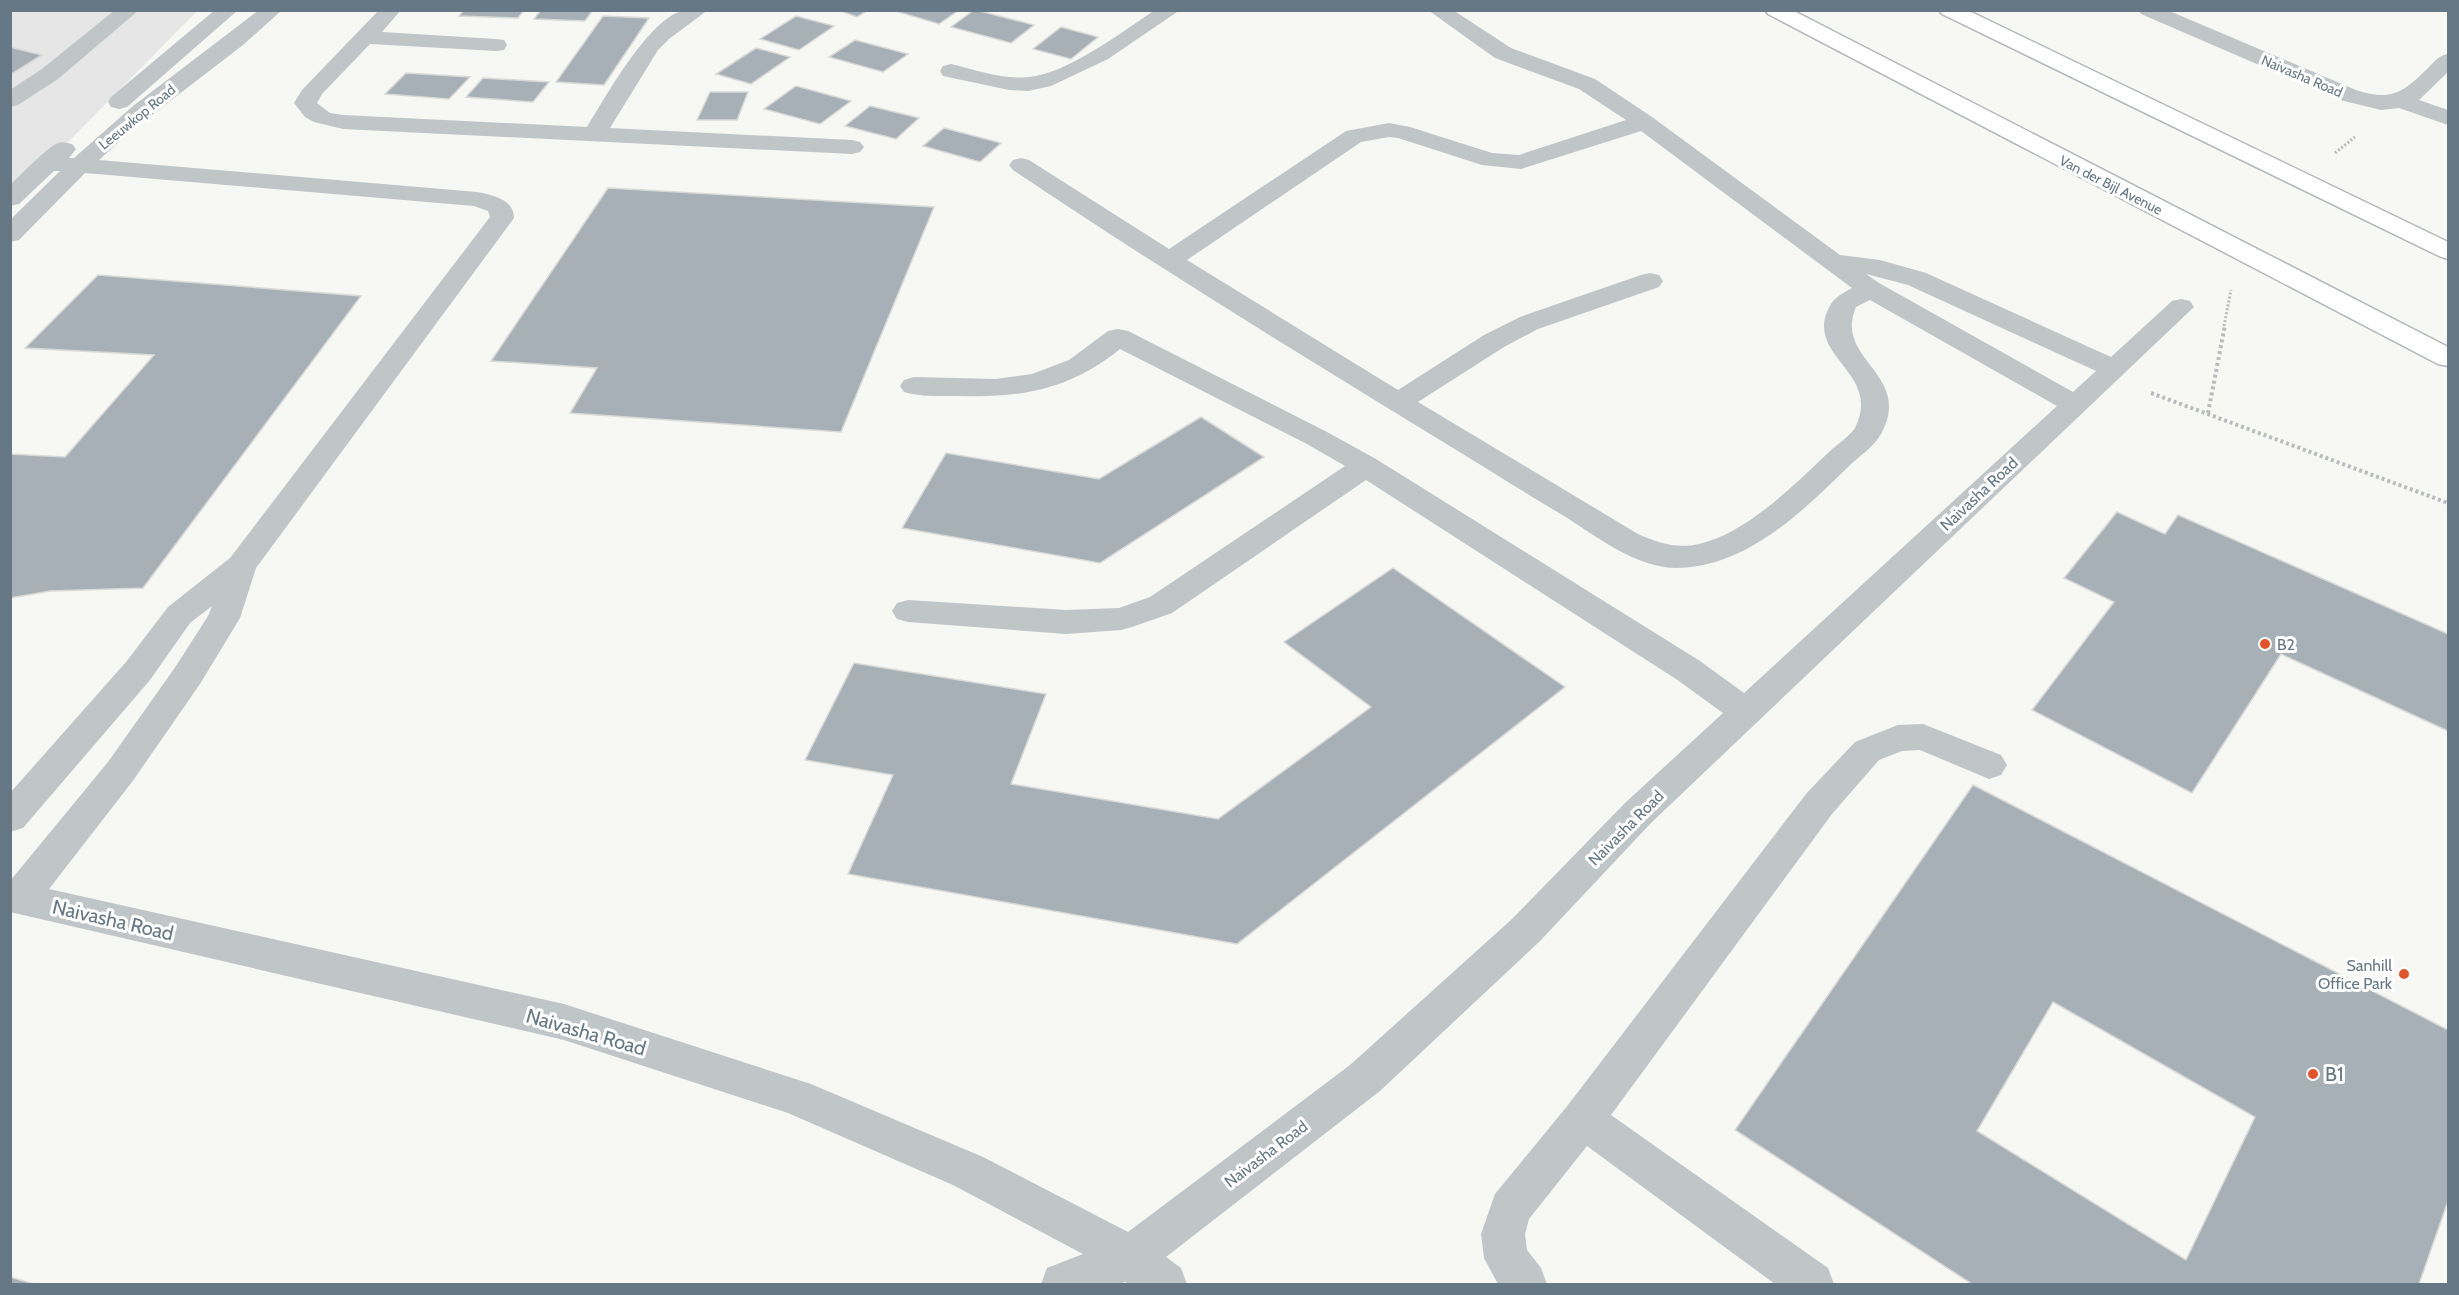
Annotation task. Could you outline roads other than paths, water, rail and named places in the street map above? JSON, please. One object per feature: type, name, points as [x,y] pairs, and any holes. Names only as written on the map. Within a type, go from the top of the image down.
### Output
[{"type":"main road","name":"Van der Bijl Avenue","points":[[1774,10],[2448,358]]},
{"type":"main road","points":[[1948,10],[2448,251]]},
{"type":"street","points":[[10,100],[50,74],[129,10]]},
{"type":"street","name":"Leeuwkop Road","points":[[10,199],[228,10]]},
{"type":"street","name":"Leeuwkop Road","points":[[10,235],[77,166],[156,100],[249,31],[272,10]]},
{"type":"street","points":[[391,10],[313,90],[305,104],[312,112],[323,119],[852,147]]},
{"type":"street","points":[[595,133],[649,47],[661,34],[698,10]]},
{"type":"street","points":[[951,71],[1014,83],[1043,82],[1073,70],[1170,10]]},
{"type":"street","points":[[1438,10],[1503,53],[1587,84],[1644,122],[1870,289],[2074,404]]},
{"type":"street","name":"Naivasha Road","points":[[2148,10],[2355,98],[2383,104],[2410,95]]},
{"type":"street","points":[[365,37],[496,45]]},
{"type":"street","points":[[2410,95],[2448,60]]},
{"type":"street","points":[[2410,95],[2448,100]]},
{"type":"street","points":[[2410,95],[2448,118]]},
{"type":"street","points":[[1170,261],[1354,136],[1389,130],[1402,132],[1490,160],[1521,162],[1644,122]]},
{"type":"street","points":[[10,818],[138,671],[179,615],[241,566],[502,218],[502,211],[497,206],[477,199],[48,164]]},
{"type":"street","points":[[1021,165],[1170,261],[1627,541],[1652,553],[1674,557],[1695,556],[1740,541],[1771,519],[1867,433],[1876,414],[1877,400],[1868,379],[1841,342],[1837,329],[1845,302],[1870,289]]},
{"type":"street","points":[[1835,262],[1880,268],[1917,279],[2110,373]]},
{"type":"street","points":[[1398,402],[1494,341],[1529,322],[1650,281]]},
{"type":"street","name":"Naivasha Road","points":[[1127,1271],[1365,1078],[1526,930],[1638,813],[2074,404],[2181,307]]},
{"type":"street","points":[[914,386],[990,388],[1021,386],[1052,378],[1075,368],[1118,338],[1317,438],[1366,466],[1688,670],[1747,713]]},
{"type":"street","points":[[908,611],[1066,622],[1120,619],[1161,605],[1366,466]]},
{"type":"street","points":[[15,897],[120,772],[188,675],[224,618],[241,566]]},
{"type":"street","points":[[1525,1284],[1506,1258],[1503,1234],[1510,1209],[1583,1119],[1819,804],[1867,751],[1898,738],[1923,737],[1989,765]]},
{"type":"street","name":"Naivasha Road","points":[[15,897],[564,1022],[796,1097],[968,1171],[1087,1232],[1127,1271],[1165,1284]]},
{"type":"street","points":[[1583,1119],[1812,1284]]},
{"type":"street","points":[[1063,1284],[1127,1271]]},
{"type":"place","name":"B2","points":[[2265,644]]},
{"type":"place","name":"Sanhill Office Park","points":[[2404,974]]},
{"type":"place","name":"B1","points":[[2313,1074]]}]
